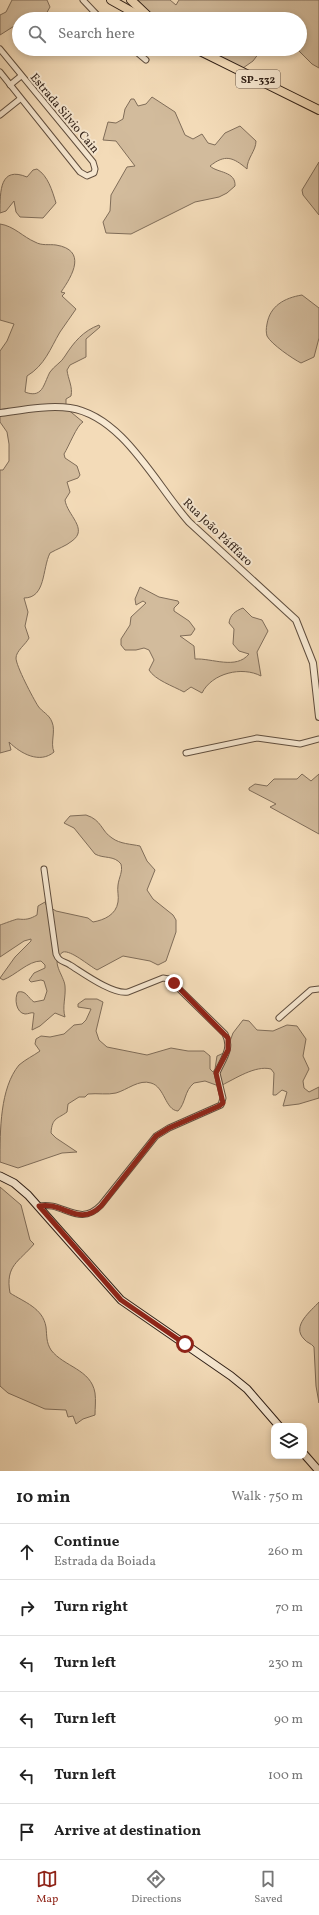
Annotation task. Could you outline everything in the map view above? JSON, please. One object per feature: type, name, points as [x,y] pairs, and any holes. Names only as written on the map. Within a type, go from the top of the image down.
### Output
[{"type":"main road","points":[[111,0],[132,12]]},
{"type":"main road","points":[[131,0],[144,12]]},
{"type":"main road","name":"SP-332","points":[[210,56],[319,110]]},
{"type":"main road","points":[[0,1176],[23,1190],[39,1206],[121,1300],[227,1372],[247,1389],[276,1423]]},
{"type":"main road","points":[[307,1457],[319,1471]]},
{"type":"street","points":[[83,0],[94,12]]},
{"type":"street","name":"Estrada Silvio Cain","points":[[0,49],[93,162],[95,169],[94,173],[87,176],[80,172],[20,99],[0,72]]},
{"type":"street","points":[[141,56],[146,60]]},
{"type":"street","points":[[10,85],[21,76]]},
{"type":"street","points":[[0,115],[20,99]]},
{"type":"street","name":"Rua João Páfffaro","points":[[0,413],[35,409],[69,408],[86,412],[116,431],[131,446],[174,505],[189,522],[296,620],[313,664],[318,694],[319,718]]},
{"type":"street","points":[[186,753],[257,738],[300,744],[319,739]]},
{"type":"street","points":[[39,1206],[50,1206],[80,1215],[92,1214],[101,1206],[156,1136],[169,1128],[221,1105],[223,1098],[216,1073],[226,1054],[229,1042],[225,1034],[169,979],[163,978],[128,992],[122,992],[89,979],[69,964],[60,961],[56,954],[44,869]]},
{"type":"street","points":[[279,1018],[310,990],[319,989]]},
{"type":"shaded area","points":[[12,0],[47,0],[50,7],[47,12],[12,12],[12,27],[0,35],[0,15],[6,12]]},
{"type":"shaded area","points":[[133,0],[170,0],[176,5],[179,0],[319,0],[319,68],[312,64],[304,56],[307,56],[307,12],[144,12]]},
{"type":"shaded area","points":[[216,56],[257,56],[253,61],[243,68]]},
{"type":"shaded area","points":[[152,97],[175,112],[185,135],[193,139],[202,134],[208,143],[215,145],[225,133],[240,126],[256,141],[255,148],[248,161],[247,169],[229,158],[215,162],[210,166],[226,173],[234,181],[235,186],[227,193],[219,197],[195,202],[131,234],[106,233],[103,222],[110,211],[111,195],[127,167],[135,166],[116,141],[103,140],[108,122],[116,123],[123,119],[125,109],[131,99],[134,99],[138,106],[146,104]]},
{"type":"shaded area","points":[[319,162],[319,215],[303,195],[302,190]]},
{"type":"shaded area","points":[[37,169],[47,179],[56,203],[43,218],[20,217],[16,212],[14,201],[6,211],[0,213],[1,189],[3,182],[7,177],[18,174],[27,177],[33,170]]},
{"type":"shaded area","points":[[0,224],[14,229],[38,243],[66,248],[72,252],[75,264],[70,278],[61,292],[65,293],[62,296],[76,309],[60,332],[43,362],[27,376],[25,392],[33,394],[40,391],[50,372],[64,358],[75,342],[93,327],[99,325],[100,327],[86,339],[86,357],[70,365],[67,370],[71,386],[71,396],[66,399],[66,408],[83,422],[76,431],[64,454],[65,458],[77,466],[80,475],[78,478],[67,482],[70,492],[65,500],[78,527],[77,536],[72,541],[50,553],[40,588],[31,597],[24,598],[28,612],[25,626],[29,638],[16,655],[22,675],[32,696],[38,706],[52,722],[54,752],[49,756],[43,757],[25,754],[9,742],[11,750],[0,753],[0,470],[3,470],[9,461],[9,444],[7,432],[0,422],[0,351],[7,341],[14,324],[0,320]]},
{"type":"shaded area","points":[[302,295],[319,308],[319,338],[314,357],[301,363],[277,347],[267,336],[266,330],[271,312],[279,304],[289,298]]},
{"type":"shaded area","points":[[140,587],[159,597],[178,601],[179,603],[174,608],[174,611],[189,621],[195,629],[191,635],[180,636],[194,646],[195,659],[231,662],[244,659],[249,654],[239,651],[233,644],[234,629],[229,623],[230,618],[235,612],[243,608],[252,617],[262,620],[268,631],[257,652],[261,676],[245,672],[228,673],[213,680],[202,693],[191,687],[184,692],[155,677],[149,670],[154,660],[149,650],[144,648],[125,650],[121,645],[121,639],[130,625],[131,617],[146,603],[143,601],[136,605],[135,599]]},
{"type":"shaded area","points":[[302,774],[311,781],[319,774],[319,834],[270,807],[276,804],[249,790],[249,788],[255,784],[267,786],[274,779],[297,779]]},
{"type":"shaded area","points":[[86,815],[95,820],[108,835],[115,840],[122,843],[140,846],[147,861],[155,870],[147,890],[153,899],[173,915],[176,920],[176,932],[166,961],[158,965],[150,961],[123,956],[97,970],[75,955],[63,952],[57,960],[57,964],[65,986],[65,1017],[55,1013],[40,1026],[32,1030],[34,1013],[22,1013],[18,1008],[16,998],[18,992],[23,992],[34,1002],[44,1000],[47,991],[44,981],[41,980],[31,982],[29,980],[34,973],[45,968],[45,965],[41,961],[31,963],[3,980],[0,978],[15,957],[31,941],[31,939],[24,941],[0,957],[0,925],[17,919],[26,919],[37,915],[38,906],[45,902],[46,905],[56,911],[88,918],[93,922],[101,920],[112,914],[117,907],[118,902],[118,882],[121,872],[121,864],[115,859],[95,854],[74,828],[64,823],[70,816]]},
{"type":"shaded area","points":[[85,999],[97,999],[103,1002],[96,1031],[99,1040],[107,1047],[147,1055],[171,1048],[188,1051],[204,1051],[210,1056],[210,1069],[213,1072],[215,1069],[217,1056],[226,1052],[233,1033],[243,1020],[249,1021],[257,1030],[273,1031],[287,1025],[297,1026],[306,1039],[303,1056],[309,1069],[303,1081],[304,1088],[309,1092],[319,1087],[319,1098],[299,1104],[283,1106],[287,1092],[282,1090],[276,1095],[273,1095],[274,1073],[271,1069],[265,1068],[245,1073],[222,1085],[216,1085],[205,1081],[194,1083],[188,1090],[181,1108],[178,1111],[170,1107],[156,1085],[142,1082],[116,1093],[88,1094],[85,1097],[79,1097],[68,1104],[67,1112],[54,1121],[51,1133],[77,1152],[62,1153],[18,1168],[0,1162],[2,1110],[8,1085],[13,1074],[19,1065],[40,1051],[35,1044],[36,1039],[41,1036],[50,1037],[64,1034],[74,1025],[82,1024],[86,1020],[91,1009],[78,1007],[78,1004]]},
{"type":"shaded area","points":[[0,1187],[21,1205],[30,1240],[34,1244],[18,1260],[11,1270],[9,1284],[10,1293],[37,1310],[44,1320],[47,1342],[51,1350],[56,1356],[83,1373],[92,1385],[95,1393],[95,1415],[83,1419],[76,1424],[73,1416],[68,1417],[66,1410],[45,1409],[8,1393],[0,1386]]},
{"type":"shaded area","points":[[319,1302],[319,1403],[316,1386],[314,1347],[304,1339],[300,1329],[301,1324],[307,1314]]},
{"type":"route","points":[[174,983],[228,1038],[228,1050],[216,1073],[223,1103],[169,1128],[156,1136],[101,1206],[92,1214],[80,1215],[50,1206],[39,1206],[72,1246],[121,1300],[185,1344]]}]
